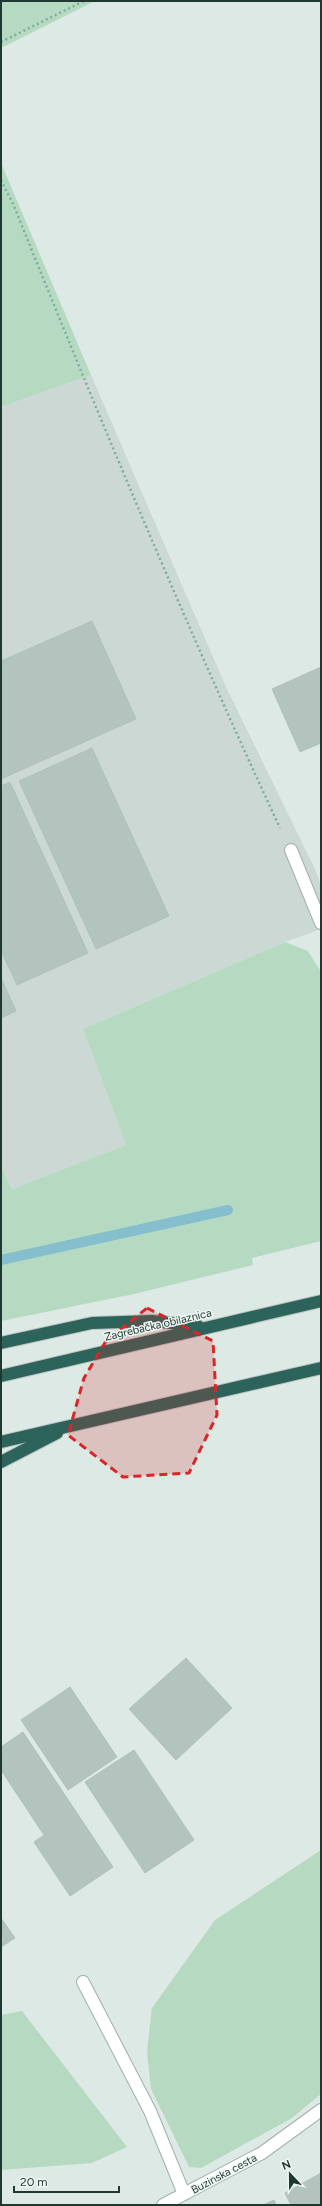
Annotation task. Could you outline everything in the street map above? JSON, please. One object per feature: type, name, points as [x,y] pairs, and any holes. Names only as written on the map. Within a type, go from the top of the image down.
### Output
[{"type":"highway","name":"Zagrebačka obilaznica","points":[[1,1376],[321,1301]]},
{"type":"highway","points":[[1,1343],[92,1323],[152,1321],[207,1327]]},
{"type":"highway","points":[[1,1442],[321,1368]]},
{"type":"highway","points":[[1,1462],[72,1425]]},
{"type":"street","points":[[291,850],[321,923]]},
{"type":"street","points":[[83,1982],[150,2111],[184,2194]]},
{"type":"street","name":"Buzinska cesta","points":[[163,2205],[262,2154],[321,2110]]},
{"type":"path","points":[[1,42],[84,1]]},
{"type":"path","points":[[1,180],[14,206],[138,506],[242,747],[291,850]]},
{"type":"highlighted area","points":[[147,1308],[213,1341],[217,1415],[189,1473],[123,1477],[68,1435],[84,1378],[106,1341]]},
{"type":"shaded area","points":[[91,375],[226,687],[314,867],[321,884],[321,929],[285,942],[83,1029],[126,1145],[12,1189],[1,1167],[1,407]]},
{"type":"green space","points":[[1,1],[95,1],[1,48]]},
{"type":"green space","points":[[1,163],[91,375],[1,407]]},
{"type":"green space","points":[[285,942],[308,951],[321,972],[321,1241],[252,1258],[253,1265],[134,1294],[1,1321],[1,1167],[12,1189],[126,1145],[83,1029]]},
{"type":"green space","points":[[321,1850],[321,2094],[292,2118],[201,2168],[189,2167],[151,2089],[147,2052],[152,2008],[215,1920]]},
{"type":"green space","points":[[22,2011],[127,2147],[92,2163],[1,2170],[1,2015]]},
{"type":"building","points":[[92,621],[136,719],[1,779],[1,661]]},
{"type":"building","points":[[321,667],[321,743],[300,752],[272,689]]},
{"type":"building","points":[[92,748],[169,916],[96,949],[19,781]]},
{"type":"building","points":[[10,782],[88,953],[17,985],[1,951],[1,786]]},
{"type":"building","points":[[1,978],[16,1011],[1,1018]]},
{"type":"building","points":[[186,1658],[232,1708],[176,1760],[129,1709]]},
{"type":"building","points":[[70,1687],[117,1757],[68,1790],[21,1720]]},
{"type":"building","points":[[23,1732],[113,1867],[70,1896],[34,1842],[44,1835],[1,1770],[1,1747]]},
{"type":"building","points":[[134,1750],[194,1840],[145,1873],[85,1782]]},
{"type":"building","points":[[1,1918],[15,1938],[1,1947]]},
{"type":"building","points":[[321,2173],[321,2205],[291,2205],[285,2193]]},
{"type":"building","points":[[274,2200],[276,2205],[263,2205]]},
{"type":"waterway","points":[[1,1260],[228,1210]]}]
